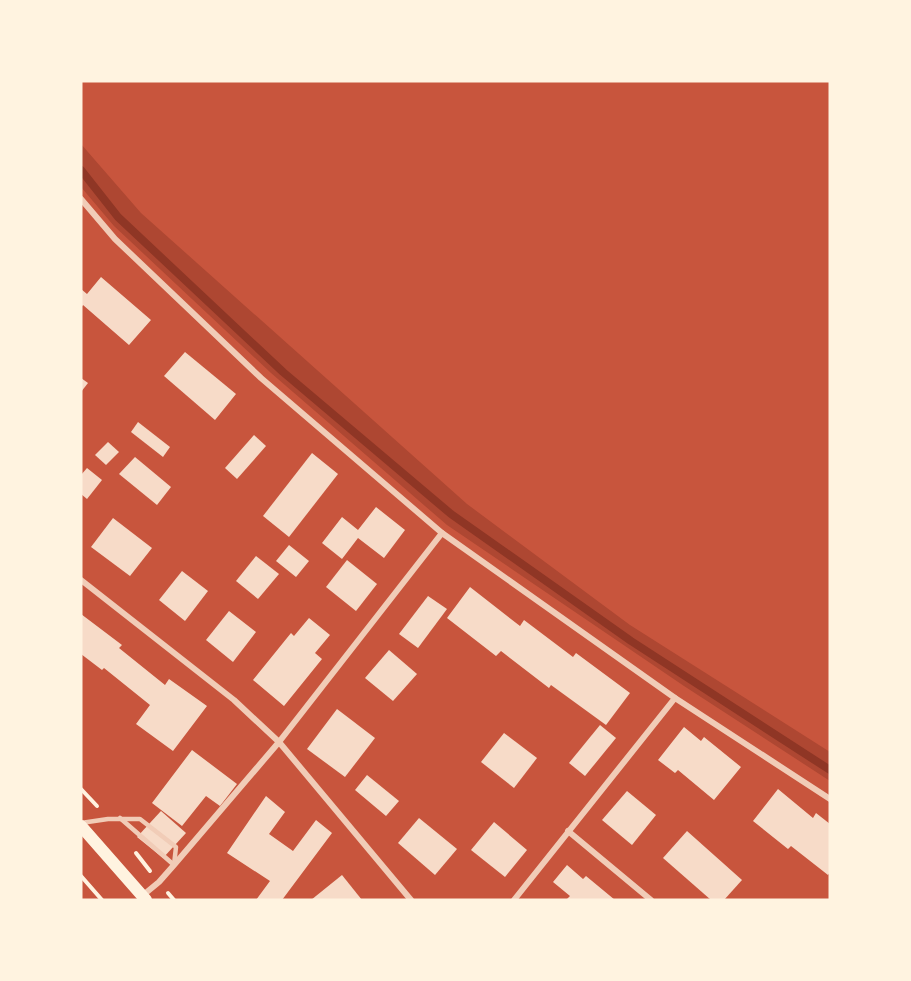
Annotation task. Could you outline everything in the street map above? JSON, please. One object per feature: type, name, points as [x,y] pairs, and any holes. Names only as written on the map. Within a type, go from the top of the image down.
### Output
[{"type":"main road","points":[[81,824],[144,899]]},
{"type":"street","points":[[81,199],[115,239],[261,378],[442,533],[675,698],[830,799]]},
{"type":"street","points":[[144,899],[279,742],[442,533]]},
{"type":"street","points":[[81,580],[234,700],[279,742],[411,900]]},
{"type":"street","points":[[514,900],[675,698]]},
{"type":"street","points":[[568,831],[651,900]]},
{"type":"lane","points":[[120,818],[174,865]]},
{"type":"lane","points":[[81,824],[120,818],[140,819],[176,847],[174,865]]},
{"type":"path","points":[[81,876],[102,900]]},
{"type":"shaded area","points":[[81,144],[141,213],[467,504],[630,625],[830,752],[830,781],[684,686],[447,525],[271,373],[114,226],[81,187]]},
{"type":"building","points":[[101,277],[151,320],[129,345],[83,305],[81,308],[81,289],[87,294]]},
{"type":"building","points":[[185,352],[236,394],[215,420],[164,376]]},
{"type":"building","points":[[81,378],[88,383],[81,392]]},
{"type":"building","points":[[138,422],[170,447],[163,457],[131,432]]},
{"type":"building","points":[[254,435],[266,446],[237,479],[225,468]]},
{"type":"building","points":[[108,442],[119,452],[106,465],[95,455]]},
{"type":"building","points":[[312,453],[338,474],[289,537],[263,516]]},
{"type":"building","points":[[135,457],[171,487],[157,505],[119,474]]},
{"type":"building","points":[[87,468],[102,480],[87,499],[81,494],[81,475]]},
{"type":"building","points":[[376,507],[405,530],[384,558],[358,538],[342,559],[322,543],[342,517],[358,530]]},
{"type":"building","points":[[113,518],[152,548],[130,576],[91,547]]},
{"type":"building","points":[[289,545],[309,561],[296,577],[276,561]]},
{"type":"building","points":[[256,556],[279,574],[258,599],[236,581]]},
{"type":"building","points":[[347,560],[377,584],[356,611],[326,587]]},
{"type":"building","points":[[182,571],[208,591],[185,621],[159,600]]},
{"type":"building","points":[[470,587],[520,626],[524,620],[573,657],[576,653],[630,693],[606,725],[551,685],[549,688],[501,651],[496,656],[447,618]]},
{"type":"building","points":[[428,596],[447,609],[418,648],[399,634]]},
{"type":"building","points":[[229,611],[256,632],[233,662],[206,640]]},
{"type":"building","points":[[81,614],[122,645],[119,648],[165,685],[169,679],[207,706],[173,751],[136,724],[150,705],[104,668],[102,670],[81,654]]},
{"type":"building","points":[[309,618],[330,635],[315,653],[322,659],[284,706],[253,680],[291,633],[294,636]]},
{"type":"building","points":[[389,650],[417,674],[393,701],[365,678]]},
{"type":"building","points":[[337,709],[375,738],[345,777],[307,749]]},
{"type":"building","points":[[600,725],[616,738],[585,776],[569,763]]},
{"type":"building","points":[[684,727],[701,741],[704,737],[741,767],[714,800],[678,770],[675,773],[658,760]]},
{"type":"building","points":[[504,733],[537,758],[514,788],[481,762]]},
{"type":"building","points":[[192,750],[237,784],[220,806],[206,796],[182,826],[152,803]]},
{"type":"building","points":[[367,775],[399,801],[386,816],[355,790]]},
{"type":"building","points":[[778,789],[813,818],[816,813],[830,824],[830,872],[828,875],[791,846],[788,849],[753,821]]},
{"type":"building","points":[[627,791],[656,815],[632,845],[602,820]]},
{"type":"building","points":[[266,796],[285,812],[269,834],[293,851],[316,820],[332,833],[282,900],[256,900],[270,881],[227,853]]},
{"type":"building","points":[[161,811],[186,833],[163,858],[137,837]]},
{"type":"building","points":[[419,818],[457,849],[435,875],[398,843]]},
{"type":"building","points":[[494,822],[527,850],[505,877],[471,850]]},
{"type":"building","points":[[687,831],[742,880],[724,900],[711,900],[663,858]]},
{"type":"building","points":[[567,865],[583,879],[586,876],[615,900],[566,900],[570,896],[553,882]]},
{"type":"building","points":[[342,875],[362,900],[311,900]]},
{"type":"waterway","points":[[81,170],[118,217],[283,372],[451,514],[631,641],[830,770]]}]
